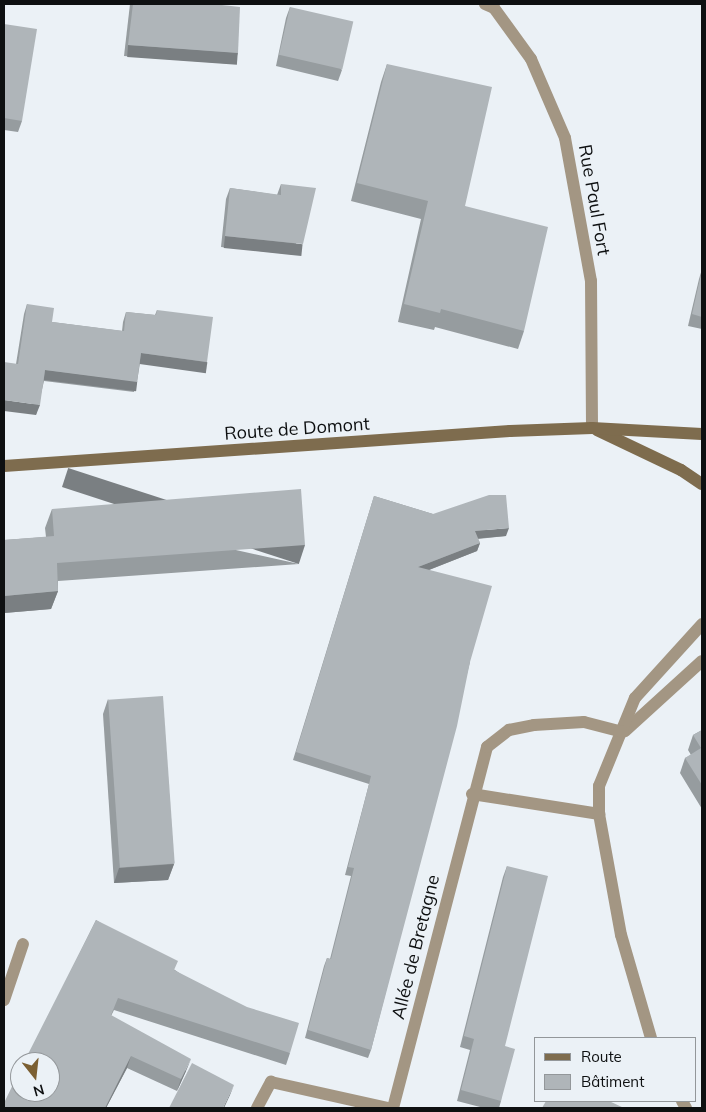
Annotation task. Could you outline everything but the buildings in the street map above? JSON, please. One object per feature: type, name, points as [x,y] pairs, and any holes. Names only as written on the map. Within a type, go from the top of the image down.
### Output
[{"type":"main road","name":"Route de Domont","points":[[4,466],[592,428],[702,434]]},
{"type":"main road","name":"Route de Domont","points":[[592,428],[681,470],[702,484]]},
{"type":"street","name":"Rue Paul Fort","points":[[484,4],[494,8],[531,59],[565,138],[591,282],[592,428]]},
{"type":"street","points":[[651,1037],[621,935],[599,814],[599,786],[623,732],[635,698],[702,624]]},
{"type":"street","points":[[623,732],[702,661]]},
{"type":"street","name":"Allée de Bretagne","points":[[393,1108],[472,794],[486,747],[509,730],[584,722],[623,732]]},
{"type":"street","points":[[472,794],[599,814]]},
{"type":"street","points":[[4,1000],[23,944]]},
{"type":"street","points":[[257,1108],[271,1082],[387,1108]]}]
